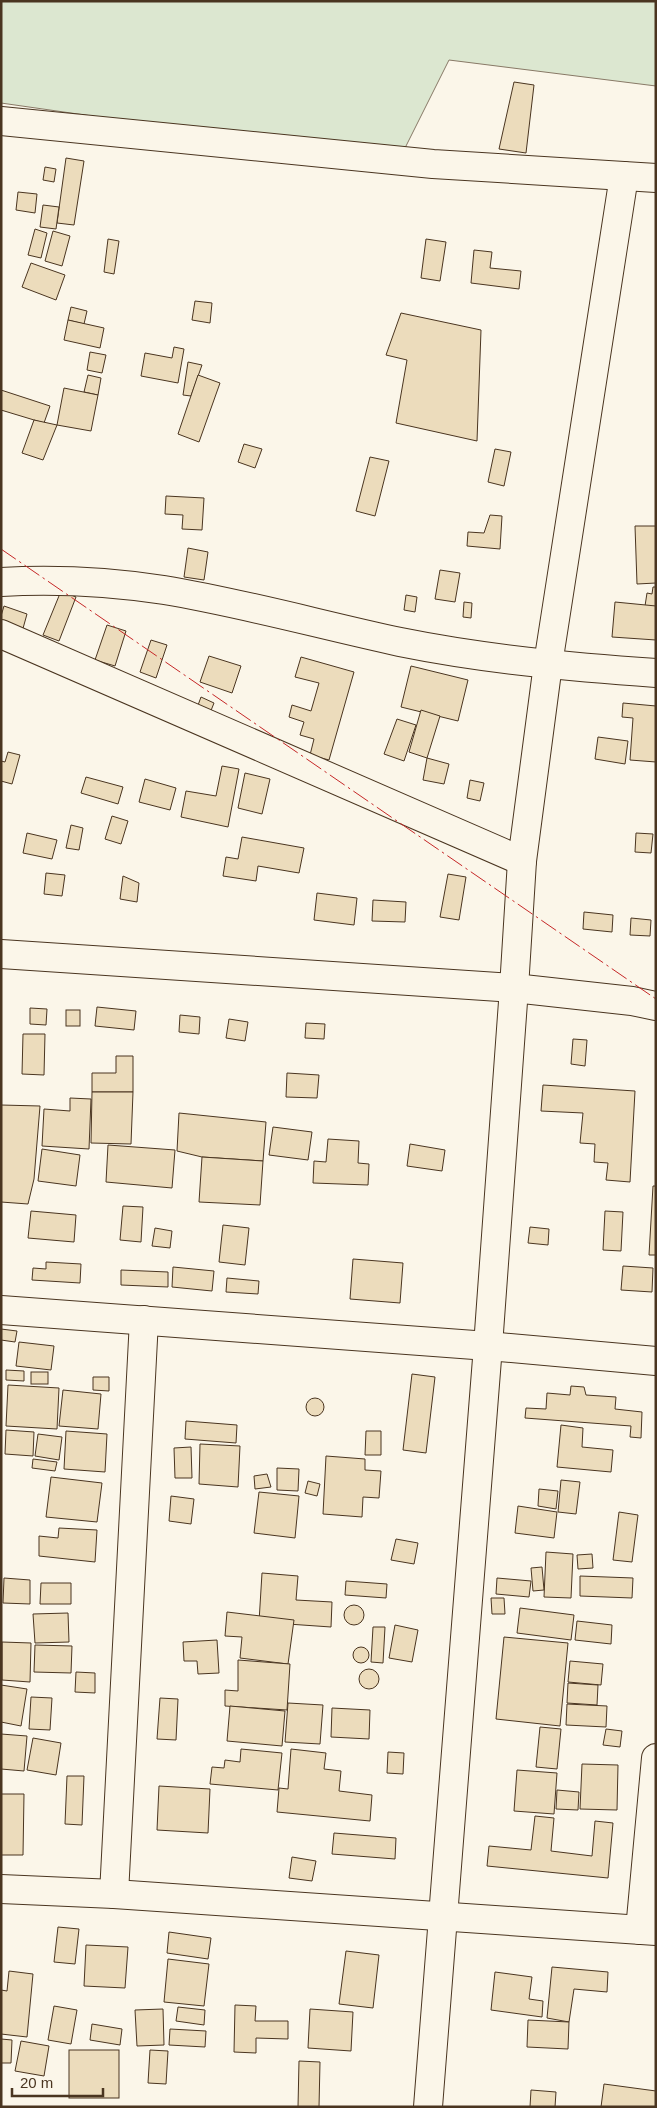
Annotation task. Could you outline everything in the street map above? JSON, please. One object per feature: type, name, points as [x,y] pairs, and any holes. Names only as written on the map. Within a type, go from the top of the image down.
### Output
[{"type":"street","points":[[1,121],[433,164],[656,178]]},
{"type":"street","points":[[428,2107],[488,1346],[522,861],[548,664],[624,176]]},
{"type":"street","points":[[1,582],[93,583],[163,590],[283,614],[401,642],[548,664],[656,673]]},
{"type":"street","points":[[1,634],[522,861]]},
{"type":"street","points":[[1,954],[514,988],[632,1001],[656,1006]]},
{"type":"street","points":[[1,1310],[488,1346],[656,1362]]},
{"type":"street","points":[[114,1894],[144,1320]]},
{"type":"street","points":[[1,1889],[114,1894],[648,1931],[656,1758]]},
{"type":"green space","points":[[1,1],[656,1],[656,86],[449,60],[399,160],[1,103]]},
{"type":"building","points":[[514,82],[534,85],[526,153],[499,149]]},
{"type":"building","points":[[66,158],[84,161],[74,225],[57,223]]},
{"type":"building","points":[[45,167],[56,169],[54,182],[43,180]]},
{"type":"building","points":[[18,192],[37,194],[35,213],[16,210]]},
{"type":"building","points":[[43,205],[59,207],[56,229],[40,227]]},
{"type":"building","points":[[35,229],[47,233],[41,258],[28,255]]},
{"type":"building","points":[[53,231],[70,236],[62,266],[45,261]]},
{"type":"building","points":[[108,239],[119,241],[114,274],[104,272]]},
{"type":"building","points":[[426,239],[446,242],[440,281],[421,278]]},
{"type":"building","points":[[474,250],[492,252],[490,268],[521,271],[519,289],[471,283]]},
{"type":"building","points":[[31,263],[65,275],[56,300],[22,287]]},
{"type":"building","points":[[195,301],[212,303],[210,323],[192,320]]},
{"type":"building","points":[[71,307],[87,311],[84,324],[68,320]]},
{"type":"building","points":[[401,313],[481,330],[477,441],[396,423],[407,360],[386,355]]},
{"type":"building","points":[[68,320],[104,328],[100,348],[64,340]]},
{"type":"building","points":[[174,347],[184,349],[178,383],[141,376],[145,353],[172,358]]},
{"type":"building","points":[[90,352],[106,355],[102,373],[87,370]]},
{"type":"building","points":[[188,362],[202,365],[191,396],[183,395]]},
{"type":"building","points":[[88,375],[101,378],[98,395],[84,392]]},
{"type":"building","points":[[198,375],[220,383],[199,442],[178,434]]},
{"type":"building","points":[[64,388],[98,395],[91,431],[57,425]]},
{"type":"building","points":[[1,390],[50,406],[44,423],[1,410]]},
{"type":"building","points":[[34,420],[57,425],[43,460],[22,453]]},
{"type":"building","points":[[244,444],[262,449],[255,468],[238,462]]},
{"type":"building","points":[[495,449],[511,452],[504,486],[488,482]]},
{"type":"building","points":[[370,457],[389,461],[375,516],[356,511]]},
{"type":"building","points":[[166,496],[204,498],[202,530],[182,529],[183,515],[165,514]]},
{"type":"building","points":[[490,515],[502,516],[500,549],[467,546],[468,532],[484,533]]},
{"type":"building","points":[[635,526],[656,526],[656,583],[637,584]]},
{"type":"building","points":[[188,548],[208,552],[204,580],[184,577]]},
{"type":"building","points":[[440,570],[460,573],[455,602],[435,599]]},
{"type":"building","points":[[653,587],[656,587],[656,608],[645,606],[647,593],[652,594]]},
{"type":"building","points":[[61,591],[76,597],[59,641],[43,635]]},
{"type":"building","points":[[406,595],[417,597],[415,612],[404,610]]},
{"type":"building","points":[[464,602],[472,603],[471,618],[463,617]]},
{"type":"building","points":[[615,602],[656,606],[656,640],[612,637]]},
{"type":"building","points":[[4,606],[27,614],[22,632],[1,625]]},
{"type":"building","points":[[107,625],[126,631],[115,666],[95,660]]},
{"type":"building","points":[[151,640],[167,645],[156,678],[140,672]]},
{"type":"building","points":[[209,656],[241,666],[232,693],[200,682]]},
{"type":"building","points":[[301,657],[354,672],[329,760],[310,755],[314,739],[300,735],[304,722],[289,717],[292,705],[311,711],[319,683],[295,677]]},
{"type":"building","points":[[411,666],[468,680],[458,721],[401,707]]},
{"type":"building","points":[[201,697],[214,703],[210,713],[197,708]]},
{"type":"building","points":[[623,703],[656,706],[656,762],[630,760],[633,718],[622,717]]},
{"type":"building","points":[[421,710],[440,716],[427,758],[409,752]]},
{"type":"building","points":[[397,719],[416,725],[404,761],[384,754]]},
{"type":"building","points":[[598,737],[628,741],[625,764],[595,759]]},
{"type":"building","points":[[8,752],[20,755],[12,784],[1,781],[1,761],[5,762]]},
{"type":"building","points":[[427,758],[449,764],[444,784],[423,780]]},
{"type":"building","points":[[222,766],[239,769],[228,827],[181,817],[186,791],[216,796]]},
{"type":"building","points":[[245,773],[270,779],[262,814],[238,808]]},
{"type":"building","points":[[86,777],[123,787],[118,804],[81,793]]},
{"type":"building","points":[[145,779],[176,788],[170,810],[139,802]]},
{"type":"building","points":[[470,780],[484,783],[480,801],[467,798]]},
{"type":"building","points":[[112,816],[128,821],[121,844],[105,839]]},
{"type":"building","points":[[71,825],[83,828],[79,850],[66,848]]},
{"type":"building","points":[[27,833],[57,840],[52,859],[23,853]]},
{"type":"building","points":[[636,833],[653,834],[651,853],[635,852]]},
{"type":"building","points":[[242,837],[304,848],[299,873],[258,866],[256,881],[223,876],[226,857],[238,859]]},
{"type":"building","points":[[46,873],[65,875],[62,896],[44,894]]},
{"type":"building","points":[[448,874],[466,877],[459,920],[440,917]]},
{"type":"building","points":[[123,876],[139,883],[137,902],[120,899]]},
{"type":"building","points":[[317,893],[357,898],[354,925],[314,920]]},
{"type":"building","points":[[373,900],[406,902],[405,922],[372,921]]},
{"type":"building","points":[[584,912],[613,915],[612,932],[583,929]]},
{"type":"building","points":[[631,918],[651,920],[650,936],[630,935]]},
{"type":"building","points":[[97,1007],[136,1011],[134,1030],[95,1026]]},
{"type":"building","points":[[30,1008],[47,1009],[46,1025],[30,1024]]},
{"type":"building","points":[[66,1010],[80,1010],[80,1026],[66,1026]]},
{"type":"building","points":[[180,1015],[200,1017],[199,1034],[179,1032]]},
{"type":"building","points":[[229,1019],[248,1022],[245,1041],[226,1038]]},
{"type":"building","points":[[306,1023],[325,1024],[324,1039],[305,1038]]},
{"type":"building","points":[[23,1034],[45,1034],[44,1075],[22,1074]]},
{"type":"building","points":[[573,1039],[587,1040],[585,1066],[571,1064]]},
{"type":"building","points":[[116,1056],[133,1056],[133,1092],[92,1092],[92,1073],[116,1073]]},
{"type":"building","points":[[287,1073],[319,1075],[317,1098],[286,1097]]},
{"type":"building","points":[[543,1085],[635,1091],[630,1182],[606,1180],[608,1163],[594,1162],[595,1144],[580,1143],[583,1113],[541,1111]]},
{"type":"building","points":[[92,1092],[133,1092],[131,1144],[91,1143]]},
{"type":"building","points":[[70,1098],[91,1099],[89,1149],[42,1146],[44,1109],[70,1111]]},
{"type":"building","points":[[1,1105],[40,1106],[34,1179],[28,1204],[1,1202]]},
{"type":"building","points":[[179,1113],[266,1122],[263,1161],[202,1157],[177,1151]]},
{"type":"building","points":[[273,1127],[312,1132],[308,1160],[269,1155]]},
{"type":"building","points":[[328,1139],[359,1141],[358,1163],[369,1164],[368,1185],[313,1183],[314,1161],[326,1162]]},
{"type":"building","points":[[410,1144],[445,1150],[442,1171],[407,1166]]},
{"type":"building","points":[[108,1145],[175,1150],[172,1188],[106,1182]]},
{"type":"building","points":[[42,1149],[80,1155],[76,1186],[38,1181]]},
{"type":"building","points":[[202,1157],[263,1161],[260,1205],[199,1202]]},
{"type":"building","points":[[653,1186],[656,1186],[656,1255],[649,1255]]},
{"type":"building","points":[[123,1206],[143,1207],[141,1242],[120,1240]]},
{"type":"building","points":[[31,1211],[76,1215],[74,1242],[28,1238]]},
{"type":"building","points":[[605,1211],[623,1212],[621,1251],[603,1250]]},
{"type":"building","points":[[223,1225],[249,1228],[245,1265],[219,1262]]},
{"type":"building","points":[[530,1227],[549,1229],[548,1245],[528,1243]]},
{"type":"building","points":[[155,1228],[172,1231],[170,1248],[152,1246]]},
{"type":"building","points":[[353,1259],[403,1263],[400,1303],[350,1299]]},
{"type":"building","points":[[46,1262],[81,1264],[80,1283],[32,1280],[33,1268],[46,1269]]},
{"type":"building","points":[[623,1266],[653,1268],[652,1292],[621,1290]]},
{"type":"building","points":[[173,1267],[214,1271],[212,1291],[172,1287]]},
{"type":"building","points":[[121,1270],[168,1272],[168,1287],[121,1285]]},
{"type":"building","points":[[227,1278],[259,1281],[258,1294],[226,1292]]},
{"type":"building","points":[[1,1329],[17,1331],[15,1342],[1,1340]]},
{"type":"building","points":[[19,1342],[54,1346],[51,1370],[16,1366]]},
{"type":"building","points":[[6,1370],[24,1371],[24,1381],[6,1380]]},
{"type":"building","points":[[31,1372],[48,1372],[48,1384],[31,1384]]},
{"type":"building","points":[[412,1374],[435,1377],[426,1453],[403,1450]]},
{"type":"building","points":[[93,1377],[109,1377],[109,1391],[93,1390]]},
{"type":"building","points":[[8,1385],[59,1388],[57,1429],[6,1426]]},
{"type":"building","points":[[571,1386],[584,1387],[586,1395],[616,1397],[615,1409],[642,1412],[641,1438],[630,1437],[631,1426],[525,1418],[526,1408],[546,1409],[547,1393],[570,1395]]},
{"type":"building","points":[[63,1390],[101,1394],[98,1429],[59,1426]]},
{"type":"building","points":[[315,1398],[321,1401],[324,1407],[321,1413],[315,1416],[309,1413],[306,1407],[309,1401]]},
{"type":"building","points":[[186,1421],[237,1425],[236,1443],[185,1439]]},
{"type":"building","points":[[561,1425],[583,1428],[582,1447],[613,1450],[611,1472],[557,1467]]},
{"type":"building","points":[[6,1430],[34,1432],[33,1456],[5,1454]]},
{"type":"building","points":[[66,1431],[107,1434],[105,1472],[64,1469]]},
{"type":"building","points":[[366,1431],[381,1431],[381,1455],[365,1455]]},
{"type":"building","points":[[38,1434],[62,1437],[59,1460],[35,1456]]},
{"type":"building","points":[[200,1444],[240,1446],[238,1487],[199,1484]]},
{"type":"building","points":[[191,1447],[192,1478],[175,1478],[174,1448]]},
{"type":"building","points":[[326,1456],[365,1459],[365,1470],[381,1471],[379,1498],[363,1497],[362,1517],[323,1514]]},
{"type":"building","points":[[33,1459],[57,1462],[55,1471],[32,1468]]},
{"type":"building","points":[[277,1468],[299,1469],[298,1491],[277,1490]]},
{"type":"building","points":[[267,1474],[271,1487],[255,1489],[254,1476]]},
{"type":"building","points":[[51,1477],[102,1483],[97,1522],[46,1517]]},
{"type":"building","points":[[561,1480],[580,1482],[576,1514],[558,1512]]},
{"type":"building","points":[[308,1481],[320,1484],[317,1496],[305,1493]]},
{"type":"building","points":[[539,1489],[558,1491],[556,1509],[538,1506]]},
{"type":"building","points":[[259,1492],[299,1496],[295,1538],[254,1533]]},
{"type":"building","points":[[171,1496],[194,1499],[191,1524],[169,1521]]},
{"type":"building","points":[[518,1506],[557,1512],[554,1538],[515,1533]]},
{"type":"building","points":[[619,1512],[638,1515],[632,1562],[613,1560]]},
{"type":"building","points":[[59,1528],[97,1530],[95,1562],[39,1556],[39,1536],[58,1538]]},
{"type":"building","points":[[396,1539],[418,1543],[414,1564],[391,1560]]},
{"type":"building","points":[[546,1552],[573,1554],[571,1598],[544,1597]]},
{"type":"building","points":[[592,1554],[593,1568],[578,1569],[577,1555]]},
{"type":"building","points":[[542,1567],[544,1590],[533,1591],[531,1568]]},
{"type":"building","points":[[262,1573],[298,1576],[296,1600],[332,1602],[331,1627],[259,1622]]},
{"type":"building","points":[[580,1576],[633,1578],[632,1598],[580,1596]]},
{"type":"building","points":[[4,1578],[30,1580],[30,1604],[3,1603]]},
{"type":"building","points":[[497,1578],[531,1581],[529,1597],[496,1594]]},
{"type":"building","points":[[346,1581],[387,1584],[386,1598],[345,1595]]},
{"type":"building","points":[[41,1583],[71,1583],[71,1604],[40,1604]]},
{"type":"building","points":[[491,1598],[504,1598],[505,1614],[492,1614]]},
{"type":"building","points":[[350,1605],[358,1605],[364,1611],[364,1619],[358,1625],[350,1625],[344,1619],[344,1611]]},
{"type":"building","points":[[520,1608],[574,1615],[571,1640],[517,1633]]},
{"type":"building","points":[[227,1612],[294,1620],[288,1664],[240,1658],[242,1637],[225,1636]]},
{"type":"building","points":[[68,1613],[69,1642],[35,1643],[33,1614]]},
{"type":"building","points":[[577,1621],[612,1625],[611,1644],[575,1640]]},
{"type":"building","points":[[395,1625],[418,1630],[412,1662],[389,1658]]},
{"type":"building","points":[[373,1627],[385,1627],[383,1663],[371,1662]]},
{"type":"building","points":[[504,1637],[568,1643],[560,1726],[496,1719]]},
{"type":"building","points":[[217,1640],[219,1673],[198,1674],[197,1661],[184,1661],[183,1642]]},
{"type":"building","points":[[2,1642],[31,1643],[30,1682],[2,1680]]},
{"type":"building","points":[[35,1645],[72,1646],[71,1673],[34,1672]]},
{"type":"building","points":[[361,1647],[369,1655],[361,1663],[353,1655]]},
{"type":"building","points":[[238,1660],[290,1664],[287,1710],[225,1706],[225,1690],[238,1691]]},
{"type":"building","points":[[570,1661],[603,1664],[601,1685],[568,1682]]},
{"type":"building","points":[[369,1669],[376,1672],[379,1679],[376,1686],[369,1689],[362,1686],[359,1679],[362,1672]]},
{"type":"building","points":[[76,1672],[95,1673],[95,1693],[75,1692]]},
{"type":"building","points":[[568,1683],[598,1685],[597,1705],[567,1703]]},
{"type":"building","points":[[1,1685],[27,1689],[21,1726],[1,1722]]},
{"type":"building","points":[[31,1697],[52,1698],[50,1730],[29,1729]]},
{"type":"building","points":[[160,1698],[178,1699],[176,1740],[157,1739]]},
{"type":"building","points":[[288,1703],[323,1705],[320,1744],[285,1742]]},
{"type":"building","points":[[567,1704],[607,1706],[606,1727],[566,1725]]},
{"type":"building","points":[[230,1706],[285,1711],[282,1746],[227,1741]]},
{"type":"building","points":[[332,1708],[370,1710],[369,1739],[331,1737]]},
{"type":"building","points":[[540,1727],[561,1729],[557,1769],[536,1767]]},
{"type":"building","points":[[606,1729],[622,1731],[620,1747],[603,1745]]},
{"type":"building","points":[[1,1734],[27,1736],[24,1771],[1,1769]]},
{"type":"building","points":[[33,1738],[61,1743],[56,1775],[27,1770]]},
{"type":"building","points":[[241,1749],[282,1753],[278,1790],[210,1784],[212,1767],[224,1768],[225,1760],[240,1762]]},
{"type":"building","points":[[291,1749],[326,1753],[324,1769],[341,1771],[339,1791],[372,1795],[370,1821],[277,1812],[279,1788],[288,1789]]},
{"type":"building","points":[[388,1752],[404,1753],[403,1774],[387,1773]]},
{"type":"building","points":[[582,1764],[618,1765],[617,1810],[580,1809]]},
{"type":"building","points":[[517,1770],[557,1773],[554,1814],[514,1811]]},
{"type":"building","points":[[67,1776],[84,1776],[82,1825],[65,1824]]},
{"type":"building","points":[[159,1786],[210,1789],[208,1833],[157,1830]]},
{"type":"building","points":[[557,1790],[579,1792],[578,1810],[556,1809]]},
{"type":"building","points":[[1,1794],[24,1794],[23,1855],[1,1855]]},
{"type":"building","points":[[535,1816],[554,1818],[551,1851],[592,1856],[595,1821],[613,1823],[608,1878],[487,1866],[489,1846],[531,1850]]},
{"type":"building","points":[[334,1833],[396,1838],[395,1859],[332,1854]]},
{"type":"building","points":[[292,1857],[316,1861],[312,1881],[289,1878]]},
{"type":"building","points":[[58,1927],[79,1929],[75,1964],[54,1962]]},
{"type":"building","points":[[169,1932],[211,1938],[208,1959],[167,1953]]},
{"type":"building","points":[[86,1945],[128,1947],[125,1988],[84,1986]]},
{"type":"building","points":[[346,1951],[379,1955],[373,2008],[339,2004]]},
{"type":"building","points":[[168,1959],[209,1964],[204,2006],[164,2002]]},
{"type":"building","points":[[552,1967],[608,1972],[607,1992],[574,1989],[569,2022],[547,2018]]},
{"type":"building","points":[[9,1971],[33,1974],[27,2037],[1,2034],[1,1990],[7,1991]]},
{"type":"building","points":[[495,1972],[532,1977],[529,1999],[543,2001],[542,2017],[491,2010]]},
{"type":"building","points":[[235,2005],[256,2006],[255,2021],[288,2021],[288,2039],[256,2038],[256,2053],[234,2052]]},
{"type":"building","points":[[54,2006],[77,2010],[71,2044],[48,2040]]},
{"type":"building","points":[[178,2007],[205,2010],[204,2025],[176,2021]]},
{"type":"building","points":[[163,2009],[164,2045],[137,2046],[135,2010]]},
{"type":"building","points":[[310,2009],[353,2012],[351,2051],[308,2048]]},
{"type":"building","points":[[528,2020],[569,2022],[568,2049],[527,2047]]},
{"type":"building","points":[[92,2024],[122,2029],[120,2045],[90,2040]]},
{"type":"building","points":[[170,2029],[206,2031],[205,2047],[169,2045]]},
{"type":"building","points":[[1,2039],[12,2040],[11,2063],[1,2063]]},
{"type":"building","points":[[21,2041],[49,2046],[44,2076],[15,2071]]},
{"type":"building","points":[[69,2050],[119,2050],[119,2098],[69,2098]]},
{"type":"building","points":[[150,2050],[168,2051],[166,2084],[148,2083]]},
{"type":"building","points":[[299,2061],[320,2062],[319,2107],[298,2107]]},
{"type":"building","points":[[604,2084],[656,2091],[656,2107],[601,2107]]},
{"type":"building","points":[[531,2090],[556,2092],[555,2107],[530,2107]]},
{"type":"power","points":[[1,549],[656,999]]}]
